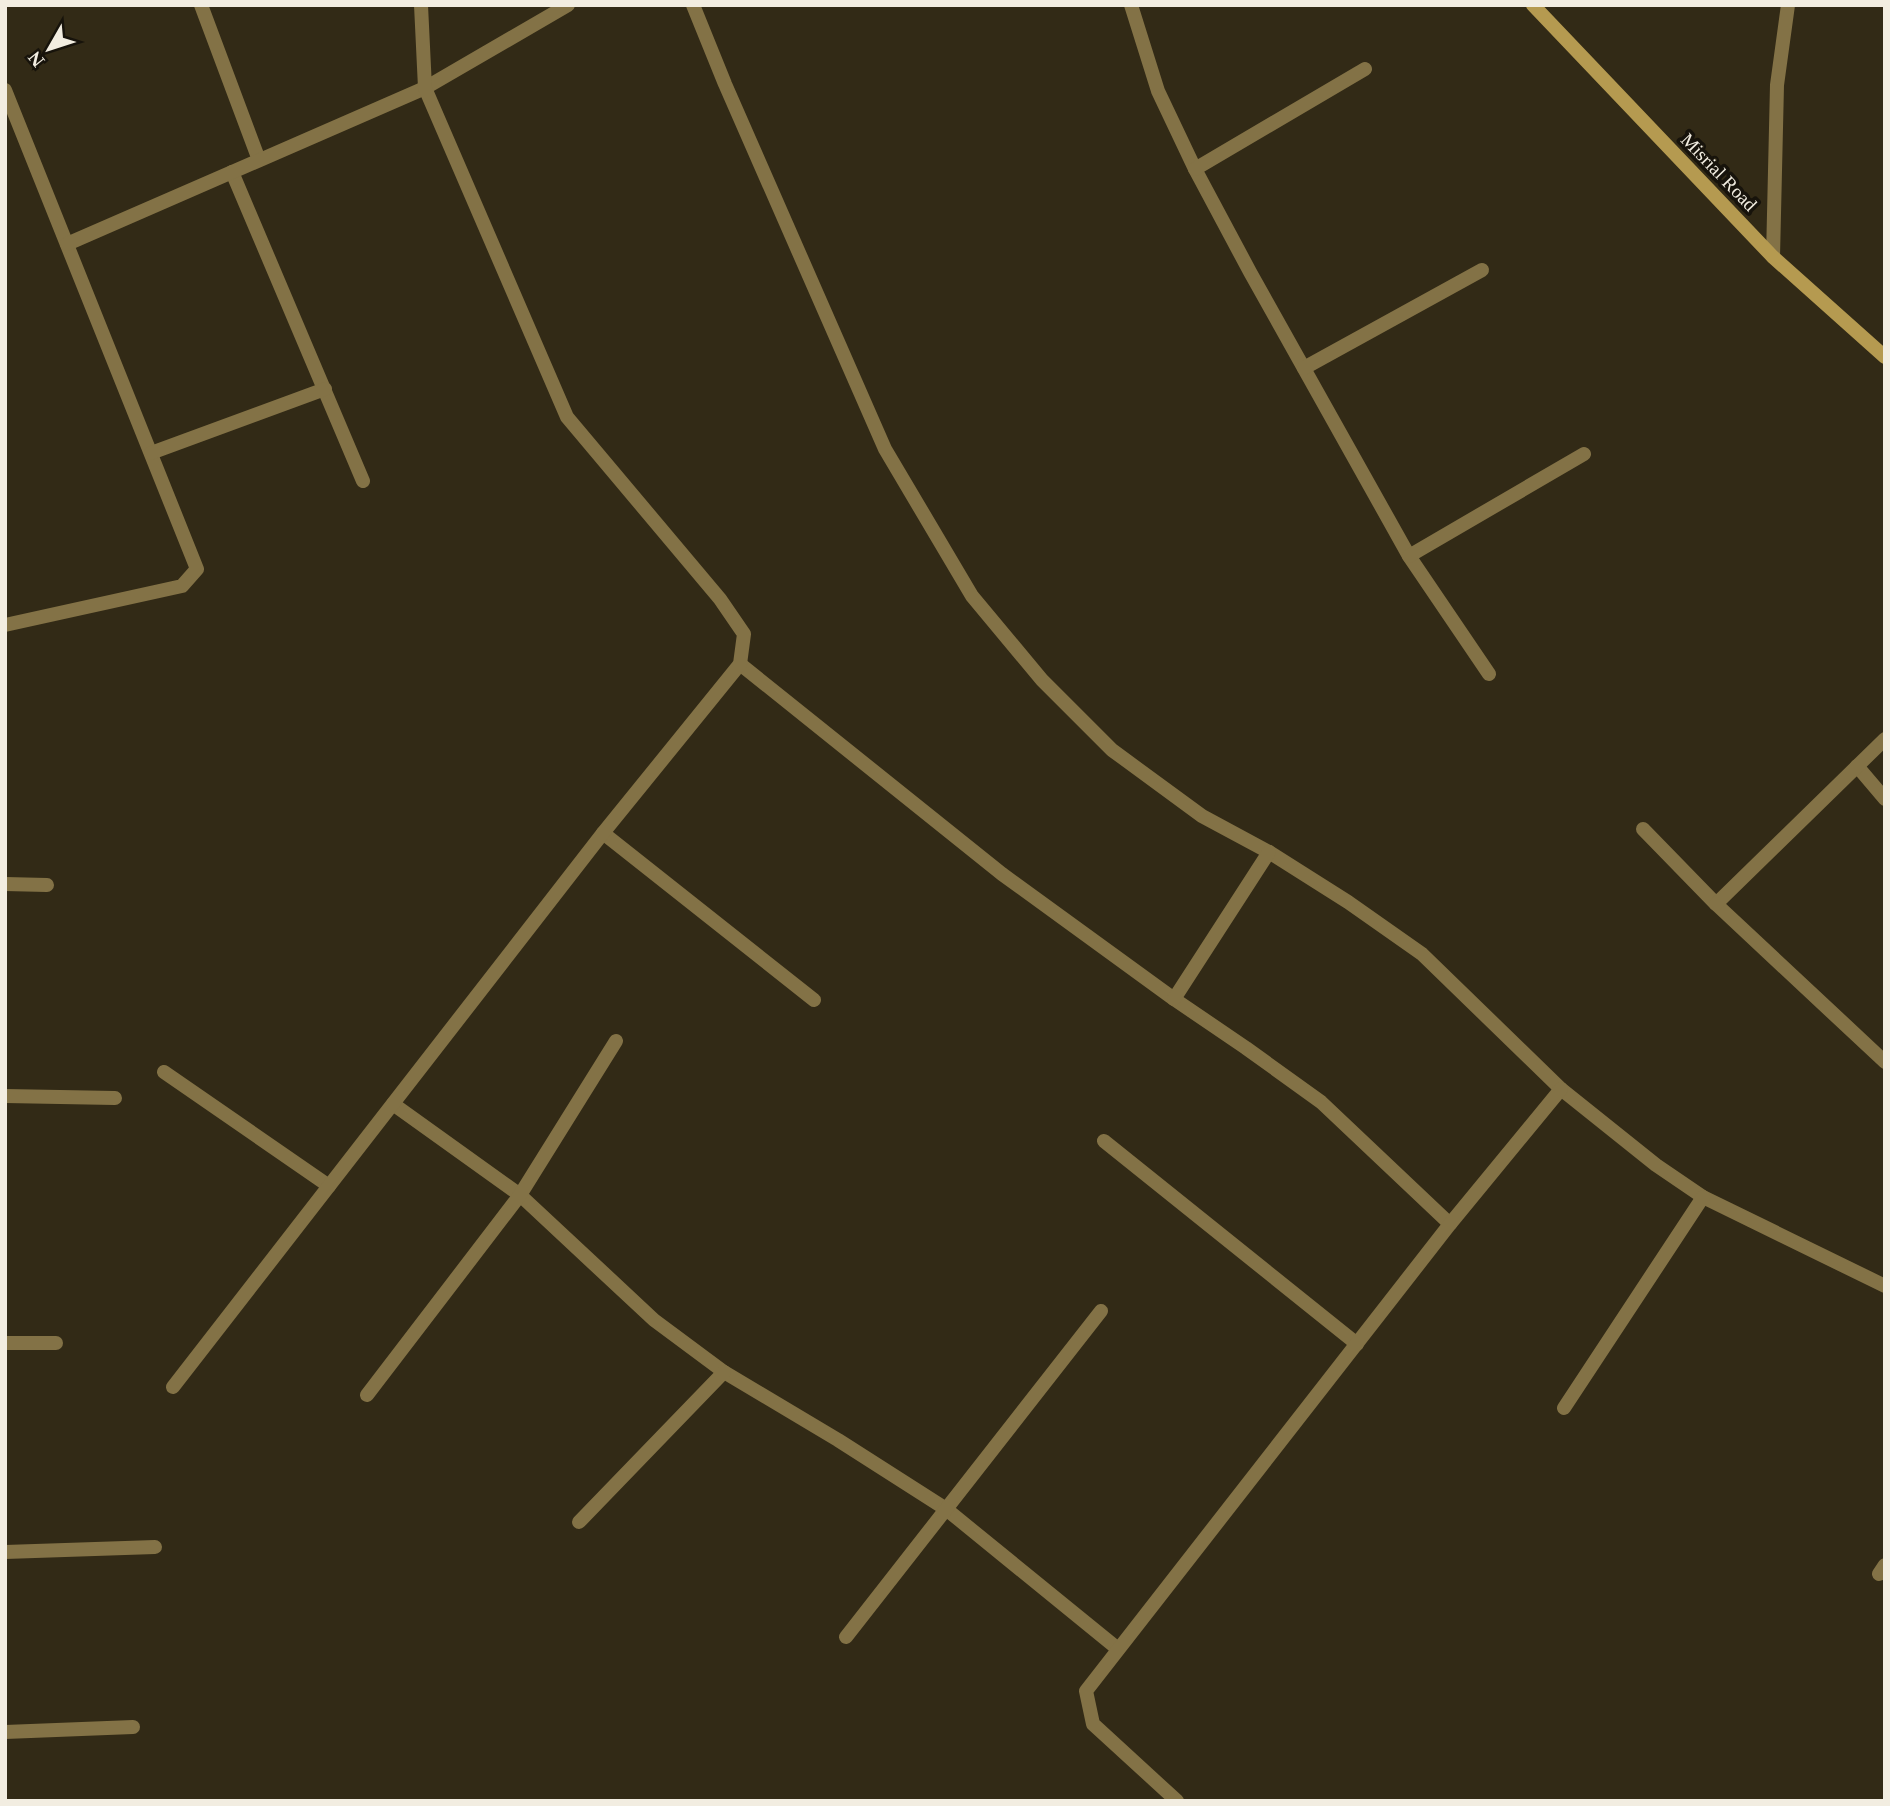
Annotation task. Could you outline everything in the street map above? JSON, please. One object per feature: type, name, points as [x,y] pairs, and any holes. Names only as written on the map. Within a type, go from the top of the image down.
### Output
[{"type":"main road","name":"Misrial Road","points":[[1534,5],[1773,257],[1885,357]]},
{"type":"street","points":[[201,5],[259,160]]},
{"type":"street","points":[[173,1387],[603,833],[740,664],[744,634],[720,599],[567,417],[425,88],[421,5]]},
{"type":"street","points":[[67,244],[425,88],[568,5]]},
{"type":"street","points":[[693,5],[885,449],[972,596],[1042,680],[1112,750],[1202,816],[1269,852],[1348,902],[1422,954],[1561,1089],[1656,1166],[1703,1197],[1885,1286]]},
{"type":"street","points":[[1131,5],[1158,91],[1195,169],[1409,556],[1489,674]]},
{"type":"street","points":[[1773,257],[1777,85],[1788,5]]},
{"type":"street","points":[[1195,169],[1365,69]]},
{"type":"street","points":[[5,90],[197,569],[182,586],[5,625]]},
{"type":"street","points":[[232,172],[363,481]]},
{"type":"street","points":[[1304,368],[1482,270]]},
{"type":"street","points":[[150,453],[325,389]]},
{"type":"street","points":[[1409,556],[1584,454]]},
{"type":"street","points":[[740,664],[1002,874],[1321,1102],[1450,1224]]},
{"type":"street","points":[[1716,904],[1885,739]]},
{"type":"street","points":[[1857,766],[1885,799]]},
{"type":"street","points":[[1643,829],[1716,904],[1885,1062]]},
{"type":"street","points":[[603,833],[814,1000]]},
{"type":"street","points":[[1174,999],[1269,852]]},
{"type":"street","points":[[5,884],[47,885]]},
{"type":"street","points":[[367,1395],[520,1195],[616,1041]]},
{"type":"street","points":[[164,1072],[329,1186]]},
{"type":"street","points":[[1177,1801],[1093,1724],[1086,1691],[1450,1224],[1561,1089]]},
{"type":"street","points":[[5,1096],[115,1098]]},
{"type":"street","points":[[393,1104],[520,1195],[654,1320],[724,1372],[946,1509],[1118,1648]]},
{"type":"street","points":[[1104,1141],[1357,1343]]},
{"type":"street","points":[[1564,1408],[1703,1197]]},
{"type":"street","points":[[846,1637],[1101,1311]]},
{"type":"street","points":[[5,1343],[56,1343]]},
{"type":"street","points":[[579,1522],[724,1372]]},
{"type":"street","points":[[5,1552],[155,1547]]},
{"type":"street","points":[[5,1732],[133,1727]]}]
